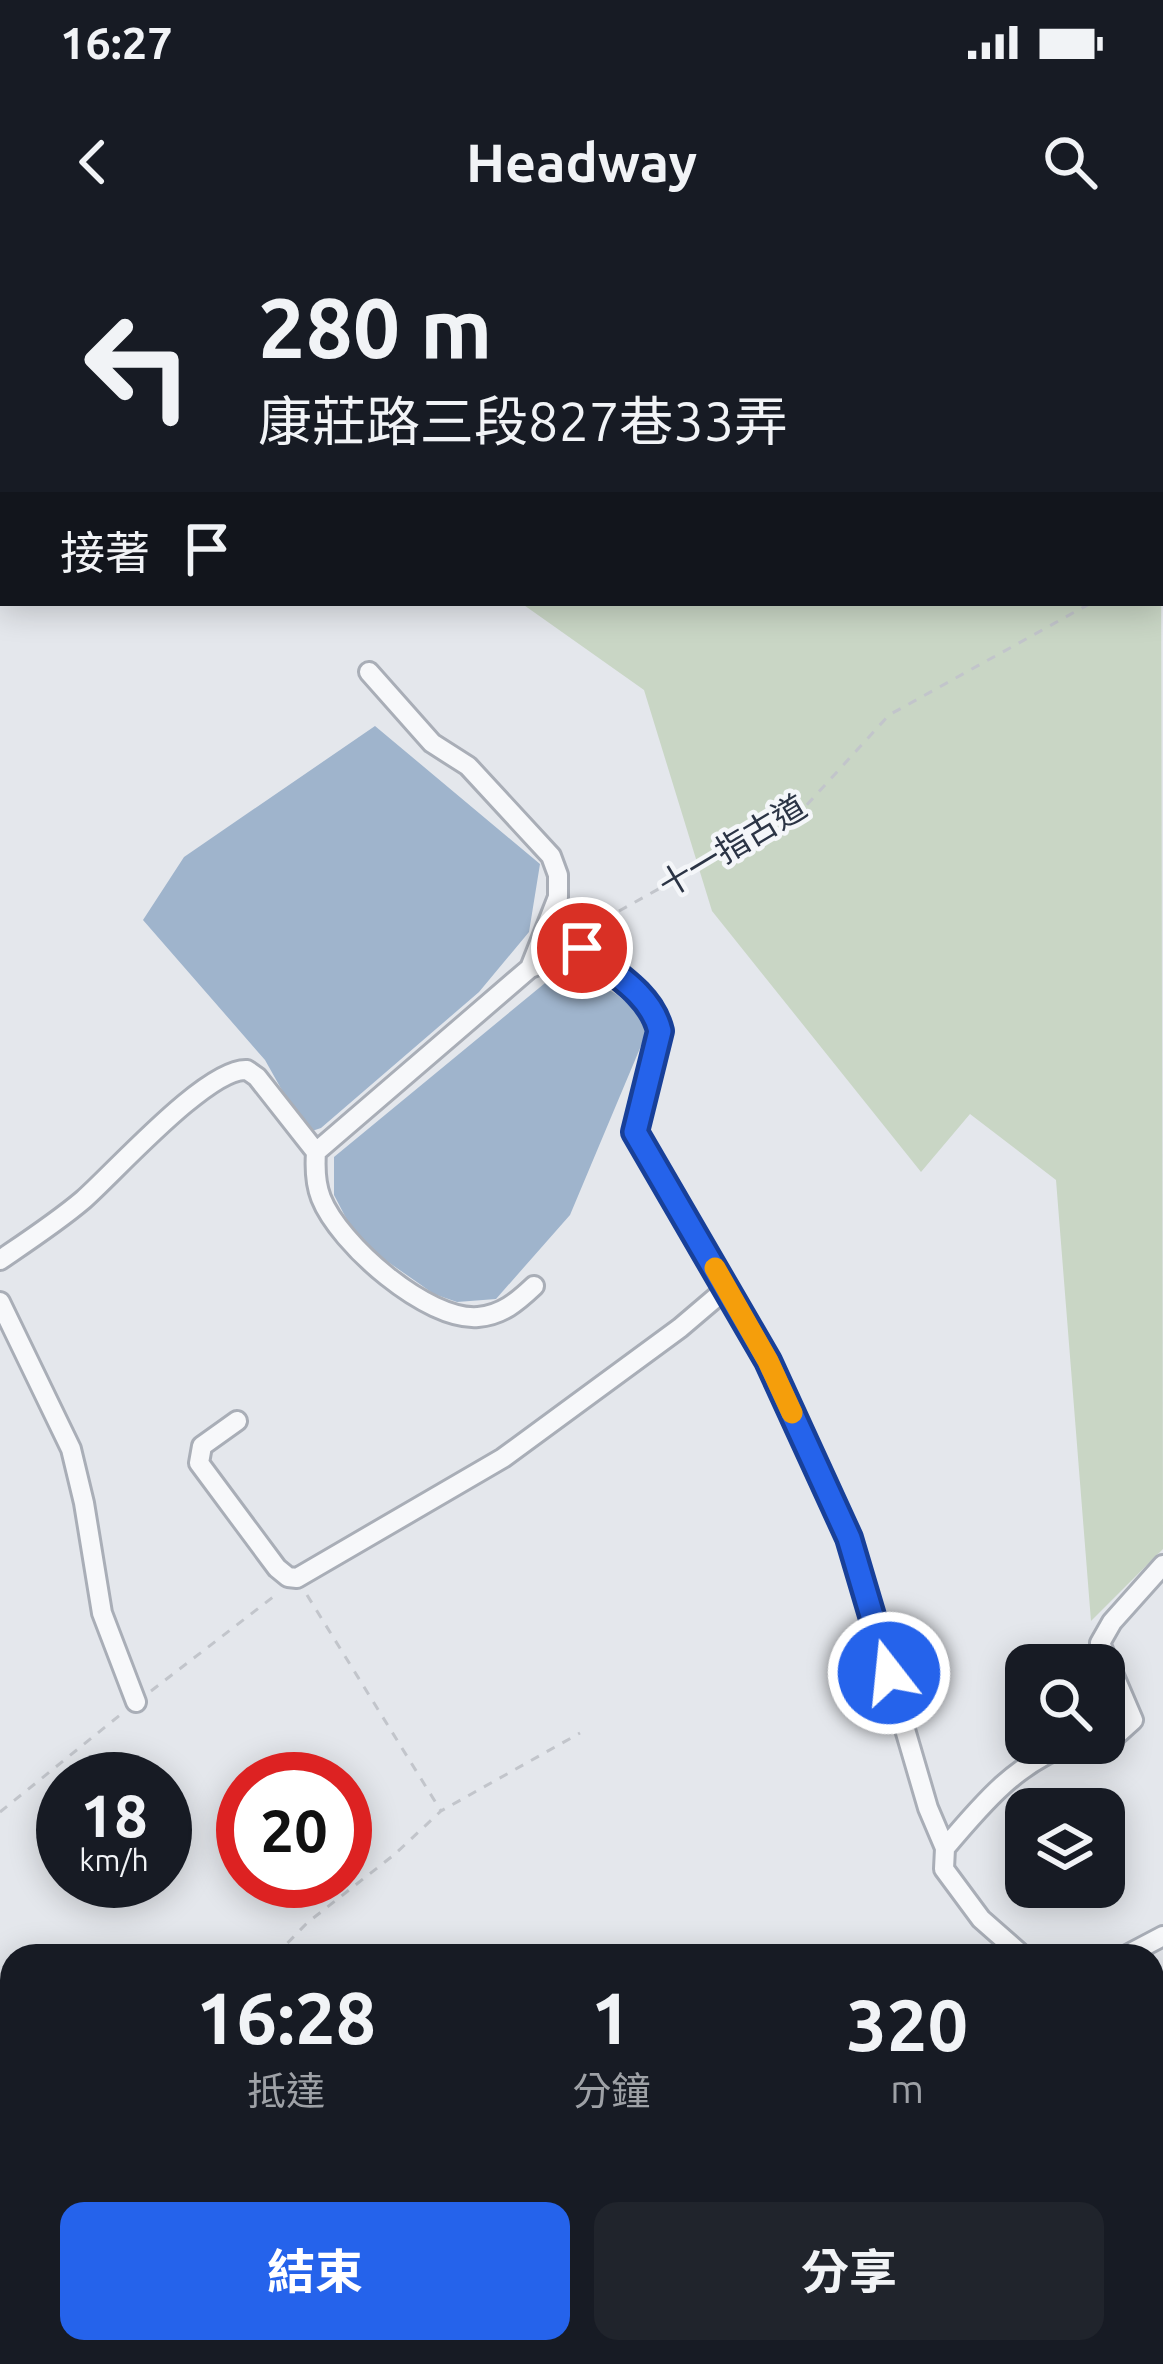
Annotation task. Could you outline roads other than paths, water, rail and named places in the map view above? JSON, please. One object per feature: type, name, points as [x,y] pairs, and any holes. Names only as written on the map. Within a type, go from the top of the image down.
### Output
[{"type":"street","points":[[369,672],[432,743],[468,766],[551,856],[558,875],[558,897],[530,968]]},
{"type":"street","points":[[316,1152],[530,968],[582,948],[602,920]]},
{"type":"street","points":[[582,948],[650,1004],[660,1031],[635,1132],[768,1361],[849,1538],[928,1808],[945,1848],[944,1869],[981,1919],[1009,1944]]},
{"type":"street","points":[[0,1260],[81,1201],[178,1109],[229,1072],[247,1070],[316,1152],[320,1197],[334,1222],[365,1256],[431,1308],[478,1317],[510,1309],[534,1286]]},
{"type":"street","points":[[237,1421],[202,1446],[199,1463],[278,1568],[297,1578],[503,1458],[727,1288]]},
{"type":"street","points":[[0,1302],[70,1450],[102,1613],[136,1702]]},
{"type":"street","points":[[1100,1644],[1112,1622],[1163,1565]]},
{"type":"street","points":[[1125,1701],[1133,1720],[1125,1727]]},
{"type":"street","points":[[945,1848],[1028,1764]]},
{"type":"water","points":[[375,726],[540,864],[529,932],[479,992],[321,1128],[306,1133],[265,1060],[143,920],[184,857]]},
{"type":"water","points":[[567,965],[651,1022],[570,1215],[496,1299],[457,1302],[434,1294],[358,1241],[334,1195],[334,1157]]}]
